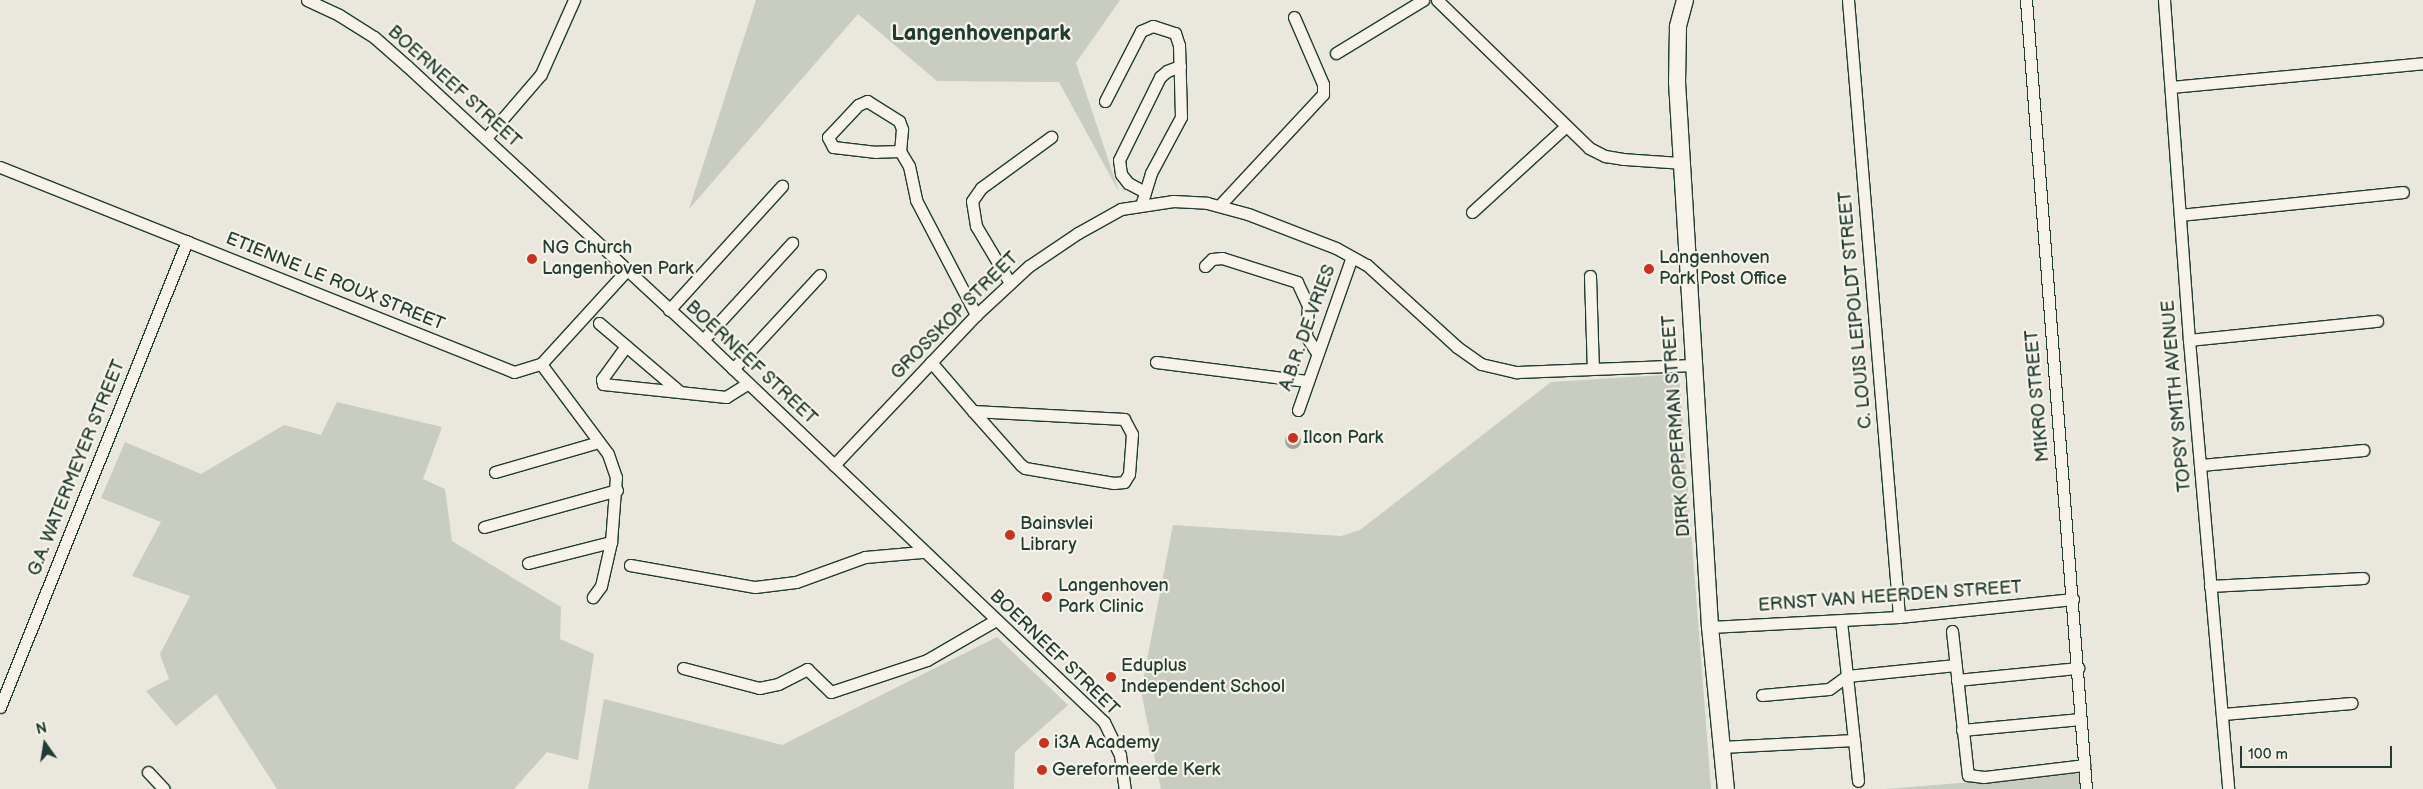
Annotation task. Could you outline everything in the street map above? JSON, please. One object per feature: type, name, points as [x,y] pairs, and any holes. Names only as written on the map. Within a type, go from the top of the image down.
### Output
[{"type":"street","name":"BOERNEEF STREET","points":[[306,0],[340,15],[374,37],[486,138],[626,271],[703,340],[922,552],[1104,722],[1120,755],[1125,789]]},
{"type":"street","points":[[486,138],[541,74],[574,0]]},
{"type":"street","points":[[1336,53],[1423,0]]},
{"type":"street","points":[[1437,0],[1565,127],[1589,148],[1605,156],[1682,163]]},
{"type":"street","name":"DIRK OPPERMAN STREET","points":[[1685,0],[1678,27],[1676,56],[1710,627],[1726,789]]},
{"type":"street","name":"C. LOUIS LEIPOLDT STREET","points":[[1848,0],[1899,617]]},
{"type":"street","name":"MIKRO STREET","points":[[2026,0],[2086,789]]},
{"type":"street","name":"TOPSY SMITH AVENUE","points":[[2164,0],[2189,340],[2223,714],[2228,789]]},
{"type":"street","points":[[1220,206],[1323,94],[1323,84],[1294,17]]},
{"type":"street","points":[[1104,101],[1137,36],[1147,27],[1158,26],[1175,33],[1180,66],[1181,117],[1144,192],[1141,205]]},
{"type":"street","points":[[2171,87],[2423,63]]},
{"type":"street","points":[[1144,192],[1128,183],[1121,174],[1119,160],[1160,77],[1166,71],[1180,66]]},
{"type":"street","points":[[900,150],[876,152],[833,147],[828,137],[858,105],[870,101],[900,124],[900,150],[909,166],[916,200],[976,315]]},
{"type":"street","points":[[1472,212],[1565,127]]},
{"type":"street","points":[[1010,283],[976,226],[972,201],[981,188],[1051,138]]},
{"type":"street","name":"ETIENNE LE ROUX STREET","points":[[0,167],[493,365],[514,372],[541,364]]},
{"type":"street","points":[[669,310],[782,186]]},
{"type":"street","points":[[2180,215],[2403,192]]},
{"type":"street","name":"GROSSKOP STREET","points":[[834,466],[976,315],[1029,266],[1086,228],[1121,209],[1141,205],[1190,200],[1220,206],[1315,238],[1352,257],[1404,296],[1457,347],[1481,364],[1517,372],[1694,365]]},
{"type":"street","name":"G.A. WATERMEYER STREET","points":[[0,707],[188,241]]},
{"type":"street","points":[[703,340],[792,243]]},
{"type":"street","name":"A.B.R. DE VRIES","points":[[1298,410],[1352,257]]},
{"type":"street","points":[[1204,266],[1212,259],[1222,258],[1297,282],[1308,306],[1306,336],[1317,353]]},
{"type":"street","points":[[593,597],[601,586],[611,542],[617,490],[613,465],[599,442],[541,364],[626,271]]},
{"type":"street","points":[[733,369],[820,275]]},
{"type":"street","points":[[1590,276],[1592,369]]},
{"type":"street","points":[[2189,340],[2377,321]]},
{"type":"street","points":[[599,323],[680,392]]},
{"type":"street","points":[[626,346],[602,379],[604,384],[726,397],[748,383]]},
{"type":"street","points":[[931,362],[973,411],[1025,468],[1114,483],[1124,482],[1129,474],[1132,434],[1124,419],[973,411]]},
{"type":"street","points":[[1156,362],[1307,382]]},
{"type":"street","points":[[495,472],[599,442]]},
{"type":"street","points":[[2201,465],[2363,450]]},
{"type":"street","points":[[484,527],[617,490]]},
{"type":"street","points":[[528,563],[611,542]]},
{"type":"street","points":[[630,565],[754,588],[796,582],[865,557],[922,552]]},
{"type":"street","points":[[2210,586],[2363,578]]},
{"type":"street","name":"ERNST VAN HEERDEN STREET","points":[[1710,627],[1899,617],[2073,599]]},
{"type":"street","points":[[682,668],[764,688],[807,669],[831,692],[926,660],[996,620]]},
{"type":"street","points":[[1841,621],[1858,781]]},
{"type":"street","points":[[1952,631],[1967,772],[1970,776],[2084,765]]},
{"type":"street","points":[[1762,695],[1829,689],[1847,676],[1955,665]]},
{"type":"street","points":[[1957,680],[2078,668]]},
{"type":"street","points":[[2223,714],[2352,703]]},
{"type":"street","points":[[1962,730],[2080,718]]},
{"type":"street","points":[[1721,746],[1854,740]]},
{"type":"street","points":[[148,772],[164,789]]},
{"type":"shaded area","points":[[756,0],[1120,0],[1076,63],[1119,192],[1059,82],[937,81],[858,14],[689,209]]},
{"type":"shaded area","points":[[1679,374],[1711,789],[1161,789],[1141,691],[1173,525],[1341,536],[1360,530],[1551,382]]},
{"type":"shaded area","points":[[337,402],[442,427],[423,479],[445,489],[452,541],[561,607],[560,639],[594,654],[578,760],[547,752],[514,789],[277,789],[216,694],[176,726],[146,691],[169,679],[160,654],[190,596],[132,576],[161,522],[101,498],[125,442],[201,474],[284,425],[321,435]]},
{"type":"shaded area","name":"Ilcon Park","points":[[1293,433],[1301,441],[1293,449],[1285,441]]},
{"type":"shaded area","points":[[997,637],[1068,705],[1015,752],[1014,789],[588,789],[604,699],[782,745]]},
{"type":"shaded area","points":[[2083,773],[2084,789],[1885,789]]},
{"type":"place","name":"NG Church Langenhoven Park","points":[[532,259]]},
{"type":"place","name":"Langenhoven Park Post Office","points":[[1649,269]]},
{"type":"place","name":"Ilcon Park","points":[[1293,438]]},
{"type":"place","name":"Bainsvlei Library","points":[[1010,535]]},
{"type":"place","name":"Langenhoven Park Clinic","points":[[1047,597]]},
{"type":"place","name":"Eduplus Independent School","points":[[1111,677]]},
{"type":"place","name":"i3A Academy","points":[[1044,743]]},
{"type":"place","name":"Gereformeerde Kerk","points":[[1042,770]]},
{"type":"district","name":"Langenhovenpark","points":[[981,34]]}]
